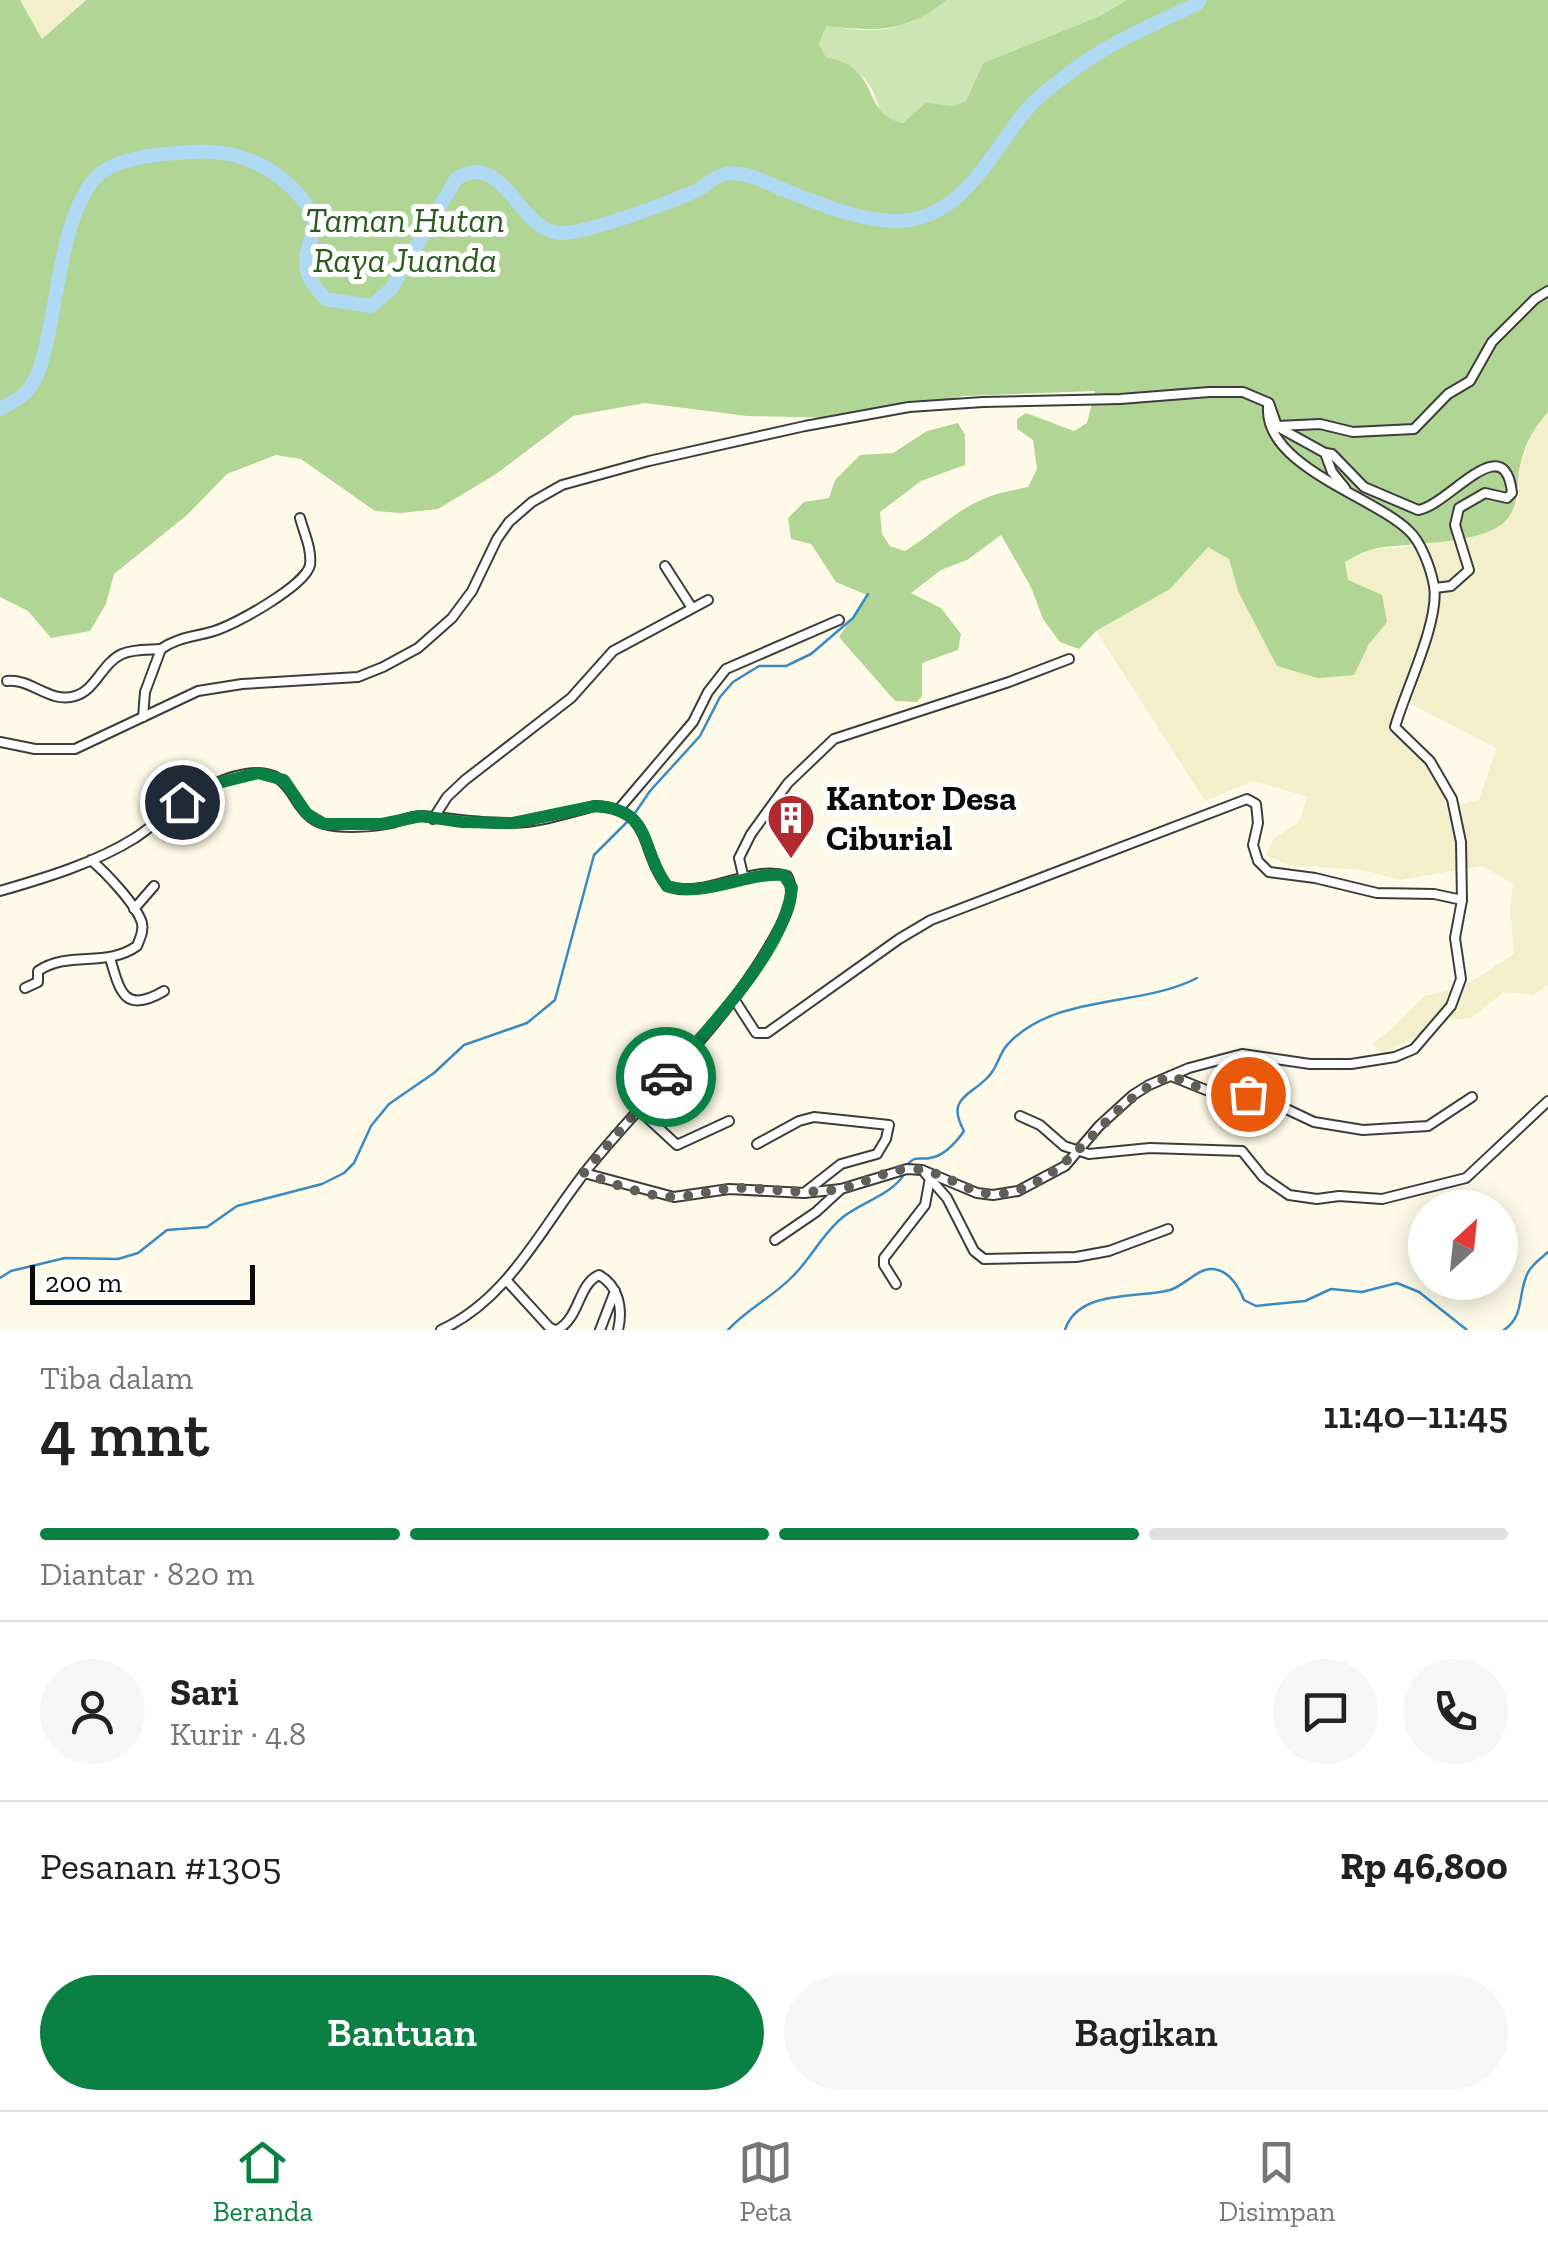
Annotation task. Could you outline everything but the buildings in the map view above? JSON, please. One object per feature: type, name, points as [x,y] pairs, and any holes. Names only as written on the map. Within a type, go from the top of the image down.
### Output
[{"type":"street","points":[[1277,426],[1320,424],[1354,432],[1414,429],[1448,394],[1470,381],[1492,342],[1534,299],[1548,291]]},
{"type":"street","points":[[0,742],[35,749],[75,748],[198,691],[242,684],[358,677],[414,652],[452,618],[472,591],[509,522],[532,502],[562,485],[698,450],[909,407],[1243,392],[1269,403],[1277,426],[1332,454],[1364,487],[1418,510],[1439,502],[1480,469],[1502,467],[1508,474],[1512,493],[1506,498],[1485,493],[1459,508],[1455,525],[1468,570],[1451,586],[1435,588]]},
{"type":"street","points":[[584,1173],[674,1197],[729,1188],[804,1194],[841,1189],[896,1171],[922,1170],[968,1190],[993,1195],[1018,1191],[1065,1166],[1115,1110],[1148,1084],[1189,1068],[1242,1054],[1332,1064],[1406,1054],[1426,1039],[1457,992],[1461,979],[1455,938],[1462,900],[1461,842],[1452,800],[1430,760],[1395,727],[1431,620],[1435,588],[1408,528],[1296,458],[1271,428],[1269,403]]},
{"type":"street","points":[[1325,452],[1332,472],[1352,496]]},
{"type":"street","points":[[7,682],[16,680],[47,694],[69,698],[87,691],[121,654],[161,649],[184,638],[218,630],[300,582],[310,568],[310,553],[300,518]]},
{"type":"street","points":[[665,566],[692,608]]},
{"type":"street","points":[[433,819],[447,797],[465,780],[571,698],[613,651],[708,600]]},
{"type":"street","points":[[619,808],[693,722],[726,668],[839,620]]},
{"type":"street","points":[[142,718],[146,692],[161,649]]},
{"type":"street","points":[[744,879],[739,858],[751,834],[788,783],[834,739],[994,688],[1069,658]]},
{"type":"street","points":[[0,891],[92,860],[134,838],[182,802],[218,783],[258,773],[284,780],[307,814],[324,824],[366,826],[421,816],[513,823],[595,806],[619,808],[644,832],[667,886],[687,890],[782,874],[788,878],[792,888],[779,929],[734,999],[584,1173],[507,1281],[468,1316],[441,1330]]},
{"type":"street","points":[[734,999],[761,1035],[931,920],[1248,798],[1255,801],[1257,810],[1254,853],[1269,872],[1378,892],[1434,894],[1462,900]]},
{"type":"street","points":[[25,988],[38,982],[38,971],[54,962],[110,958],[134,948],[139,941],[142,924],[134,909],[92,860]]},
{"type":"street","points":[[134,909],[154,886]]},
{"type":"street","points":[[110,958],[121,993],[128,1000],[138,1002],[164,991]]},
{"type":"street","points":[[1171,1076],[1210,1092],[1269,1099],[1314,1122],[1362,1130],[1428,1126],[1472,1097]]},
{"type":"street","points":[[1020,1116],[1078,1152],[1099,1155],[1150,1148],[1242,1151],[1263,1177],[1289,1195],[1318,1199],[1382,1198],[1466,1178],[1548,1101]]},
{"type":"street","points":[[638,1109],[677,1146],[729,1121]]},
{"type":"street","points":[[758,1144],[814,1117],[889,1125],[878,1154],[841,1164],[804,1194]]},
{"type":"street","points":[[922,1170],[947,1198],[974,1251],[984,1260],[1109,1252],[1168,1228]]},
{"type":"street","points":[[896,1284],[884,1258],[925,1205],[930,1178]]},
{"type":"street","points":[[775,1240],[841,1189]]},
{"type":"street","points":[[507,1281],[548,1327],[556,1330],[571,1320],[595,1275],[605,1278],[621,1308],[618,1330]]},
{"type":"street","points":[[600,1330],[615,1291]]},
{"type":"shaded area","points":[[20,0],[85,0],[42,39]]},
{"type":"shaded area","points":[[1548,412],[1548,985],[1533,995],[1504,992],[1471,1018],[1450,1020],[1382,1053],[1372,1044],[1424,996],[1461,988],[1514,954],[1510,909],[1513,884],[1482,866],[1400,880],[1362,870],[1289,865],[1266,855],[1274,838],[1298,823],[1308,797],[1254,781],[1205,801],[1096,631],[1170,589],[1207,546],[1229,559],[1238,591],[1354,675],[1369,644],[1347,580],[1345,562],[1371,549],[1425,546],[1518,500],[1520,466],[1534,428]],"holes":[[[1405,701],[1496,748],[1479,800],[1458,805],[1441,770],[1392,732]]]},
{"type":"green space","name":"Taman Hutan Raya Juanda","points":[[0,0],[20,0],[42,39],[86,0],[947,0],[917,19],[890,28],[826,26],[819,44],[826,57],[856,71],[880,110],[903,123],[926,103],[954,106],[966,101],[983,63],[1100,16],[1127,0],[1548,0],[1548,412],[1524,451],[1512,512],[1497,527],[1464,538],[1373,549],[1345,562],[1348,580],[1382,595],[1387,622],[1369,644],[1354,675],[1318,678],[1277,666],[1238,591],[1229,559],[1208,547],[1170,589],[1096,631],[1079,649],[1060,642],[1043,619],[1031,587],[1001,535],[967,560],[941,570],[911,593],[941,608],[961,634],[958,650],[922,663],[922,696],[917,702],[895,701],[839,637],[867,595],[836,582],[811,544],[791,539],[788,518],[804,502],[829,498],[835,480],[860,455],[893,453],[927,431],[958,423],[965,435],[965,465],[921,481],[880,512],[882,534],[890,546],[905,551],[977,502],[1028,487],[1037,469],[1033,440],[1017,429],[1017,419],[1026,413],[1074,431],[1087,423],[1095,391],[963,396],[905,410],[842,418],[747,416],[645,403],[573,416],[496,474],[438,509],[401,513],[375,511],[301,459],[276,455],[227,474],[187,515],[114,574],[106,604],[90,631],[51,638],[28,611],[0,597]]},
{"type":"green space","points":[[947,0],[1127,0],[1100,16],[983,63],[966,101],[954,106],[926,104],[904,123],[882,113],[864,78],[849,66],[826,57],[819,44],[826,25],[860,30],[890,28],[917,19]]},
{"type":"waterway","points":[[0,409],[23,395],[38,373],[65,248],[79,203],[102,172],[122,162],[157,155],[222,153],[250,160],[276,174],[299,195],[312,218],[306,263],[315,287],[325,299],[371,306],[391,289],[456,179],[472,172],[486,174],[498,182],[532,219],[559,233],[627,217],[696,191],[730,173],[755,178],[854,215],[896,221],[920,218],[958,196],[1029,107],[1055,84],[1111,46],[1200,0]]},
{"type":"waterway","points":[[0,1278],[11,1271],[65,1258],[118,1259],[138,1253],[167,1230],[207,1227],[237,1206],[322,1184],[344,1173],[354,1163],[371,1126],[389,1104],[434,1073],[464,1045],[527,1023],[555,1000],[594,855],[633,816],[650,791],[700,736],[720,697],[733,682],[759,666],[786,666],[811,654],[853,618],[868,594]]},
{"type":"waterway","points":[[907,1165],[915,1159],[940,1154],[958,1139],[964,1131],[957,1111],[962,1099],[988,1077],[1005,1048],[1028,1028],[1050,1016],[1150,994],[1197,978]]},
{"type":"waterway","points":[[728,1330],[793,1276],[843,1217],[885,1192],[905,1173]]},
{"type":"waterway","points":[[1504,1330],[1518,1312],[1527,1273],[1548,1252]]},
{"type":"waterway","points":[[1065,1330],[1072,1317],[1095,1302],[1170,1290],[1212,1269],[1228,1275],[1244,1300],[1256,1306],[1305,1301],[1331,1289],[1362,1292],[1397,1283],[1419,1292],[1467,1330]]},
{"type":"way so far","points":[[666,1077],[584,1173],[674,1197],[729,1188],[804,1194],[857,1185],[906,1168],[922,1170],[977,1193],[1004,1194],[1038,1182],[1065,1166],[1115,1110],[1148,1084],[1171,1076],[1210,1092],[1248,1094]]},
{"type":"place","name":"Kantor Desa Ciburial","points":[[791,860]]},
{"type":"route","points":[[182,802],[218,783],[258,773],[284,780],[307,814],[324,824],[366,826],[421,816],[513,823],[595,806],[619,808],[644,832],[667,886],[687,890],[766,874],[784,875],[792,888],[779,929],[734,999],[666,1077]]}]
